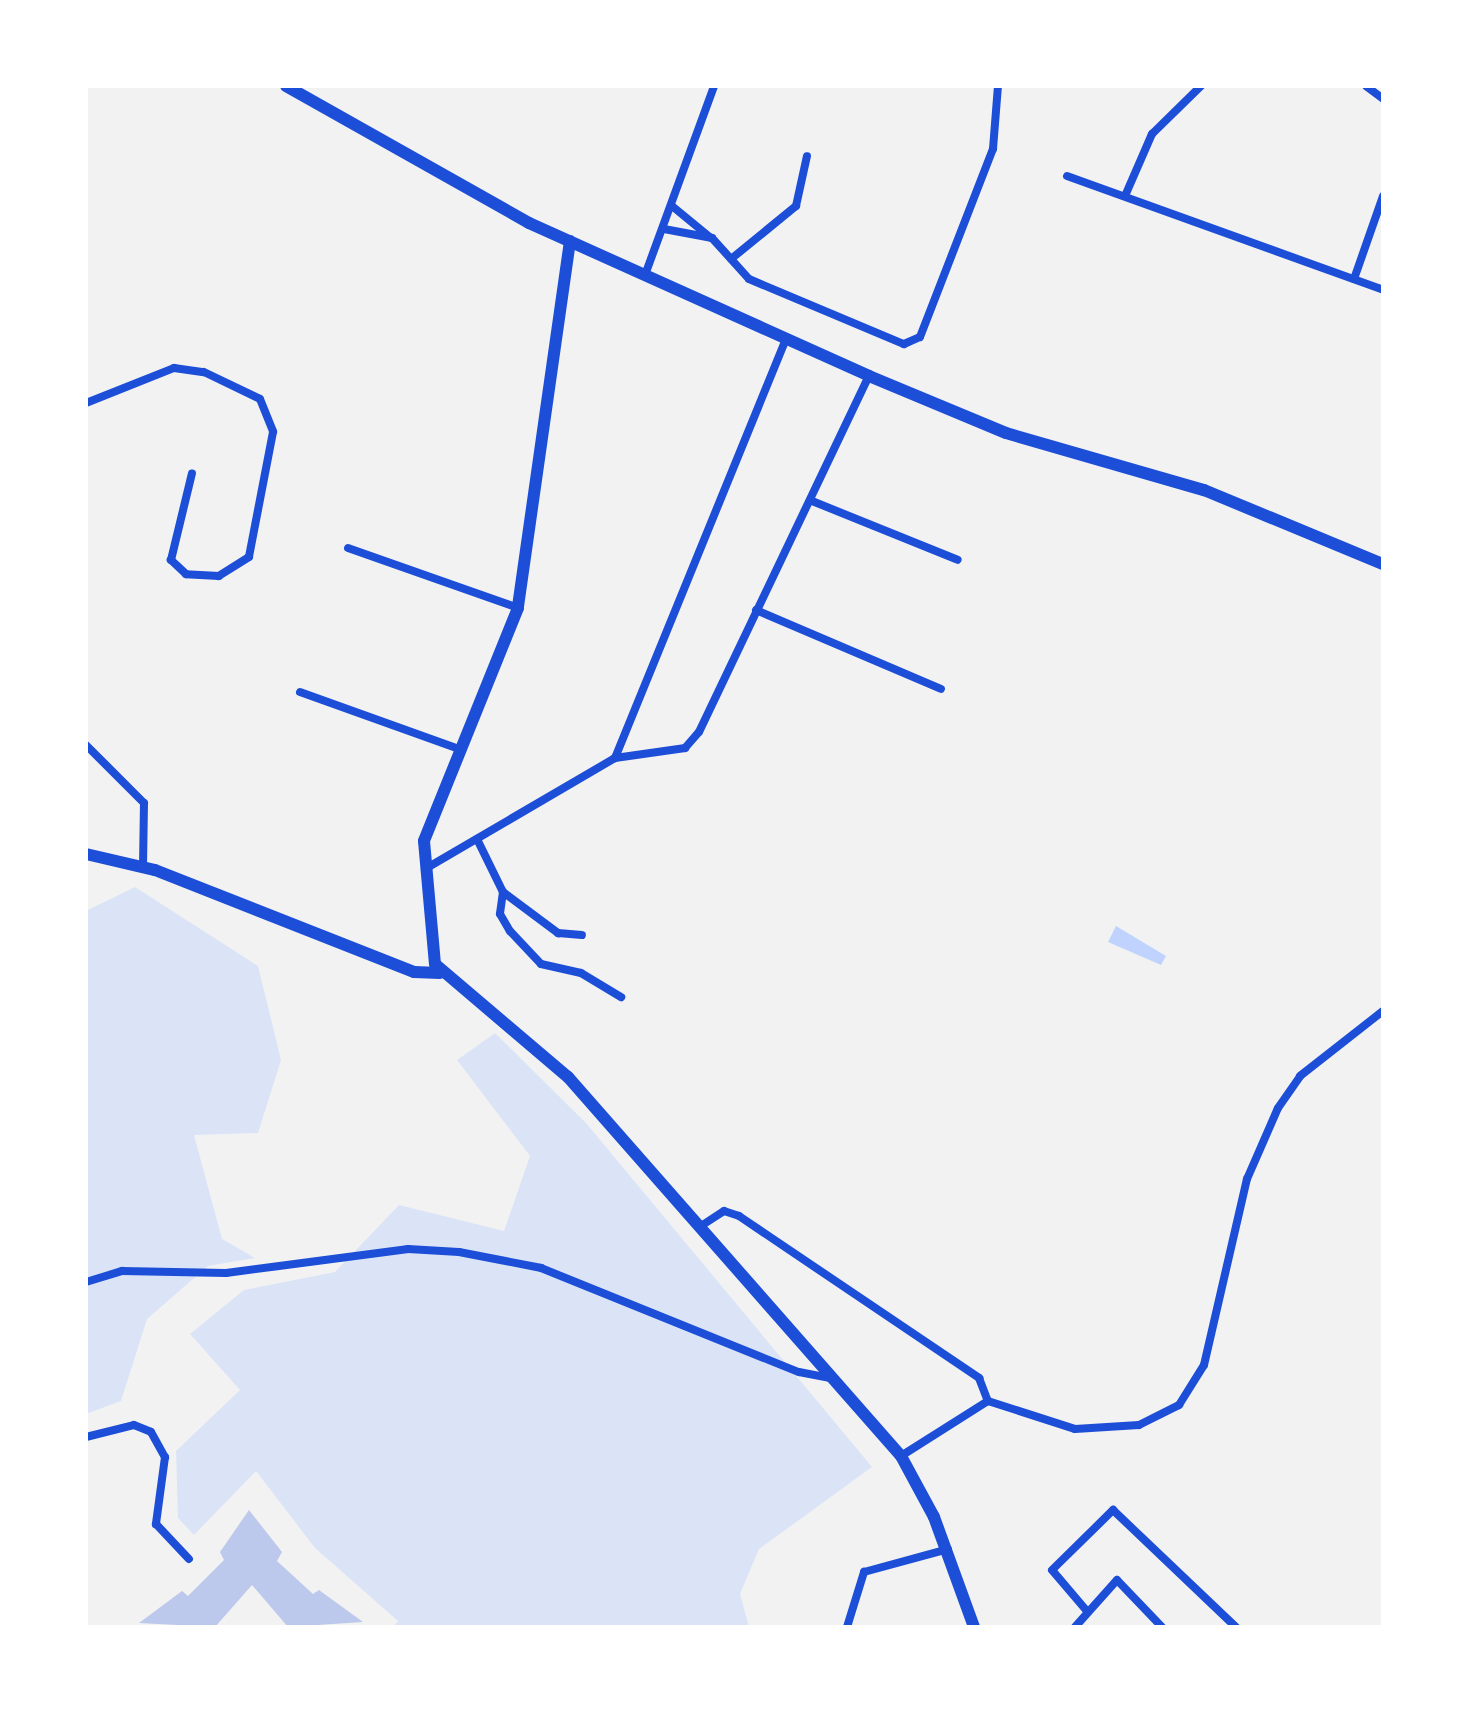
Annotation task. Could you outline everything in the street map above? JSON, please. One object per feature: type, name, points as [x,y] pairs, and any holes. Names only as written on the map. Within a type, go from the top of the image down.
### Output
[{"type":"street","points":[[286,86],[570,241],[869,376],[1006,433],[1204,490],[1382,564]]},
{"type":"street","points":[[645,275],[714,86]]},
{"type":"street","points":[[672,206],[712,238],[749,279],[904,344],[920,337],[993,149],[998,86]]},
{"type":"street","points":[[1125,196],[1152,134],[1201,86]]},
{"type":"street","points":[[1366,86],[1383,99]]},
{"type":"street","points":[[731,259],[796,206],[807,156]]},
{"type":"street","points":[[1067,176],[1383,290]]},
{"type":"street","points":[[1354,279],[1383,196]]},
{"type":"street","points":[[664,229],[712,238]]},
{"type":"street","points":[[440,973],[424,841],[456,748],[518,608],[570,241]]},
{"type":"street","points":[[615,758],[786,339]]},
{"type":"street","points":[[86,403],[174,368],[204,372],[260,399],[273,432],[249,557],[219,576],[186,574],[171,560],[192,473]]},
{"type":"street","points":[[425,869],[615,758],[685,748],[812,501],[869,376]]},
{"type":"street","points":[[812,501],[958,560]]},
{"type":"street","points":[[348,548],[518,608]]},
{"type":"street","points":[[756,610],[941,689]]},
{"type":"street","points":[[300,692],[456,748]]},
{"type":"street","points":[[86,745],[144,803],[143,867]]},
{"type":"street","points":[[477,839],[503,892],[558,933],[582,935]]},
{"type":"street","points":[[86,854],[143,867],[414,972],[440,973],[568,1077],[704,1224],[901,1456],[948,1549],[974,1627]]},
{"type":"street","points":[[503,892],[500,914],[541,964],[581,973],[621,997]]},
{"type":"street","points":[[988,1401],[1075,1429],[1139,1425],[1179,1405],[1207,1357],[1247,1179],[1278,1108],[1300,1076],[1383,1011]]},
{"type":"street","points":[[704,1224],[724,1211],[739,1216],[979,1378],[988,1401]]},
{"type":"street","points":[[86,1282],[122,1271],[226,1273],[408,1249],[459,1252],[541,1268],[799,1372],[835,1379]]},
{"type":"street","points":[[901,1456],[988,1401]]},
{"type":"street","points":[[86,1437],[134,1425],[151,1432],[165,1457],[156,1524],[189,1559]]},
{"type":"street","points":[[1086,1610],[1052,1570],[1113,1510],[1236,1627]]},
{"type":"street","points":[[847,1627],[864,1572],[948,1549]]},
{"type":"street","points":[[1075,1627],[1086,1610],[1117,1580],[1162,1627]]},
{"type":"shaded area","points":[[135,887],[258,966],[281,1060],[258,1133],[194,1135],[222,1239],[255,1258],[208,1266],[147,1319],[121,1401],[86,1414],[86,911]]},
{"type":"shaded area","points":[[495,1033],[586,1123],[872,1467],[759,1549],[740,1594],[749,1627],[393,1627],[398,1621],[315,1548],[256,1471],[194,1535],[178,1518],[176,1451],[240,1390],[190,1334],[244,1290],[335,1272],[399,1205],[504,1231],[530,1156],[457,1060]]},
{"type":"water","points":[[1116,926],[1166,956],[1161,965],[1108,942]]},
{"type":"building","points":[[249,1510],[282,1552],[277,1561],[313,1594],[319,1590],[363,1622],[288,1627],[252,1585],[215,1627],[139,1623],[182,1591],[188,1596],[224,1560],[220,1552]]}]
